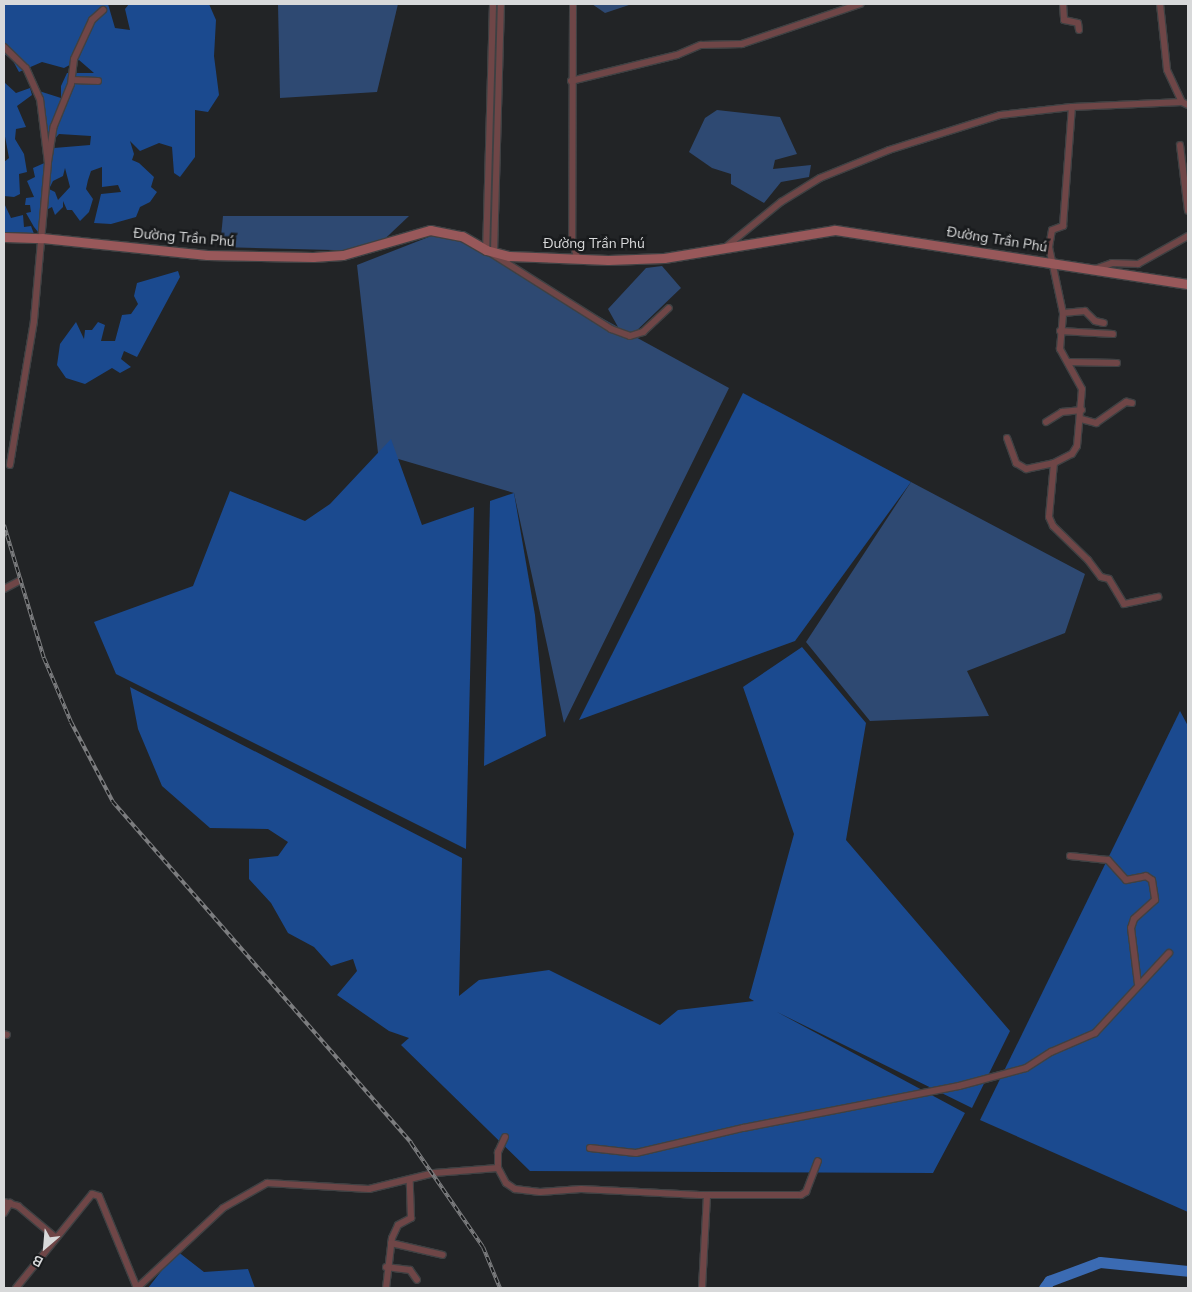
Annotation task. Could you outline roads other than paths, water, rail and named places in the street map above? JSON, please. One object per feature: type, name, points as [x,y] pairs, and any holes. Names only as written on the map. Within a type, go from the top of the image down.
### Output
[{"type":"main road","name":"Đường Trần Phú","points":[[4,237],[42,238],[207,255],[313,257],[343,255],[430,230],[462,236],[490,251],[509,256],[578,260],[664,258],[727,246],[835,230],[1188,284]]},
{"type":"street","points":[[490,251],[493,4]]},
{"type":"street","points":[[490,251],[501,4]]},
{"type":"street","points":[[573,4],[572,241],[578,260]]},
{"type":"street","points":[[572,81],[677,55],[701,45],[742,44],[860,4]]},
{"type":"street","points":[[1063,4],[1064,20],[1078,23],[1079,30]]},
{"type":"street","points":[[727,246],[781,202],[829,174],[889,150],[1000,115],[1072,107],[1185,103],[1167,70],[1160,4]]},
{"type":"street","points":[[10,465],[34,321],[48,163],[54,126],[72,80],[74,59],[94,17],[103,10]]},
{"type":"street","points":[[4,47],[26,68],[40,99],[48,163]]},
{"type":"street","points":[[72,80],[98,81]]},
{"type":"street","points":[[1008,438],[1011,454],[1021,468],[1054,463],[1075,452],[1082,410],[1080,385],[1060,349],[1063,313],[1049,247],[1052,230],[1063,226],[1072,107]]},
{"type":"street","points":[[1180,145],[1188,211]]},
{"type":"street","points":[[1095,269],[1112,263],[1138,264],[1188,236]]},
{"type":"street","points":[[490,251],[611,329],[630,336],[642,332],[669,308]]},
{"type":"street","points":[[1063,313],[1086,311],[1095,321],[1104,323]]},
{"type":"street","points":[[1060,331],[1113,334]]},
{"type":"street","points":[[1068,362],[1117,363]]},
{"type":"street","points":[[1081,419],[1096,423],[1126,402],[1132,403]]},
{"type":"street","points":[[1046,422],[1062,412],[1082,410]]},
{"type":"street","points":[[1054,463],[1049,517],[1053,526],[1088,560],[1101,577],[1109,580],[1124,604],[1158,597]]},
{"type":"street","points":[[4,589],[19,581]]},
{"type":"street","points":[[1070,856],[1108,860],[1126,880],[1146,876],[1152,880],[1155,900],[1149,909],[1137,916],[1131,928],[1138,984]]},
{"type":"street","points":[[590,1148],[636,1153],[743,1128],[959,1086],[1026,1068],[1051,1052],[1090,1038],[1138,984],[1169,953]]},
{"type":"street","points":[[505,1137],[498,1152],[498,1168],[507,1185],[515,1190],[707,1195],[804,1194],[818,1161]]},
{"type":"street","points":[[16,1288],[89,1195],[96,1194],[136,1288],[194,1232],[254,1188],[274,1182],[368,1189],[410,1181],[434,1172],[498,1168]]},
{"type":"street","points":[[386,1288],[386,1266],[396,1229],[410,1218],[410,1181]]},
{"type":"street","points":[[702,1288],[707,1195]]},
{"type":"street","points":[[4,1213],[7,1203],[18,1206],[55,1237]]},
{"type":"street","points":[[391,1244],[443,1256]]},
{"type":"street","points":[[386,1266],[410,1270],[417,1280]]},
{"type":"waterway","points":[[1044,1288],[1049,1281],[1100,1262],[1188,1271]]},
{"type":"railway","points":[[4,525],[44,658],[71,722],[113,802],[411,1143],[483,1247],[500,1288]]}]
